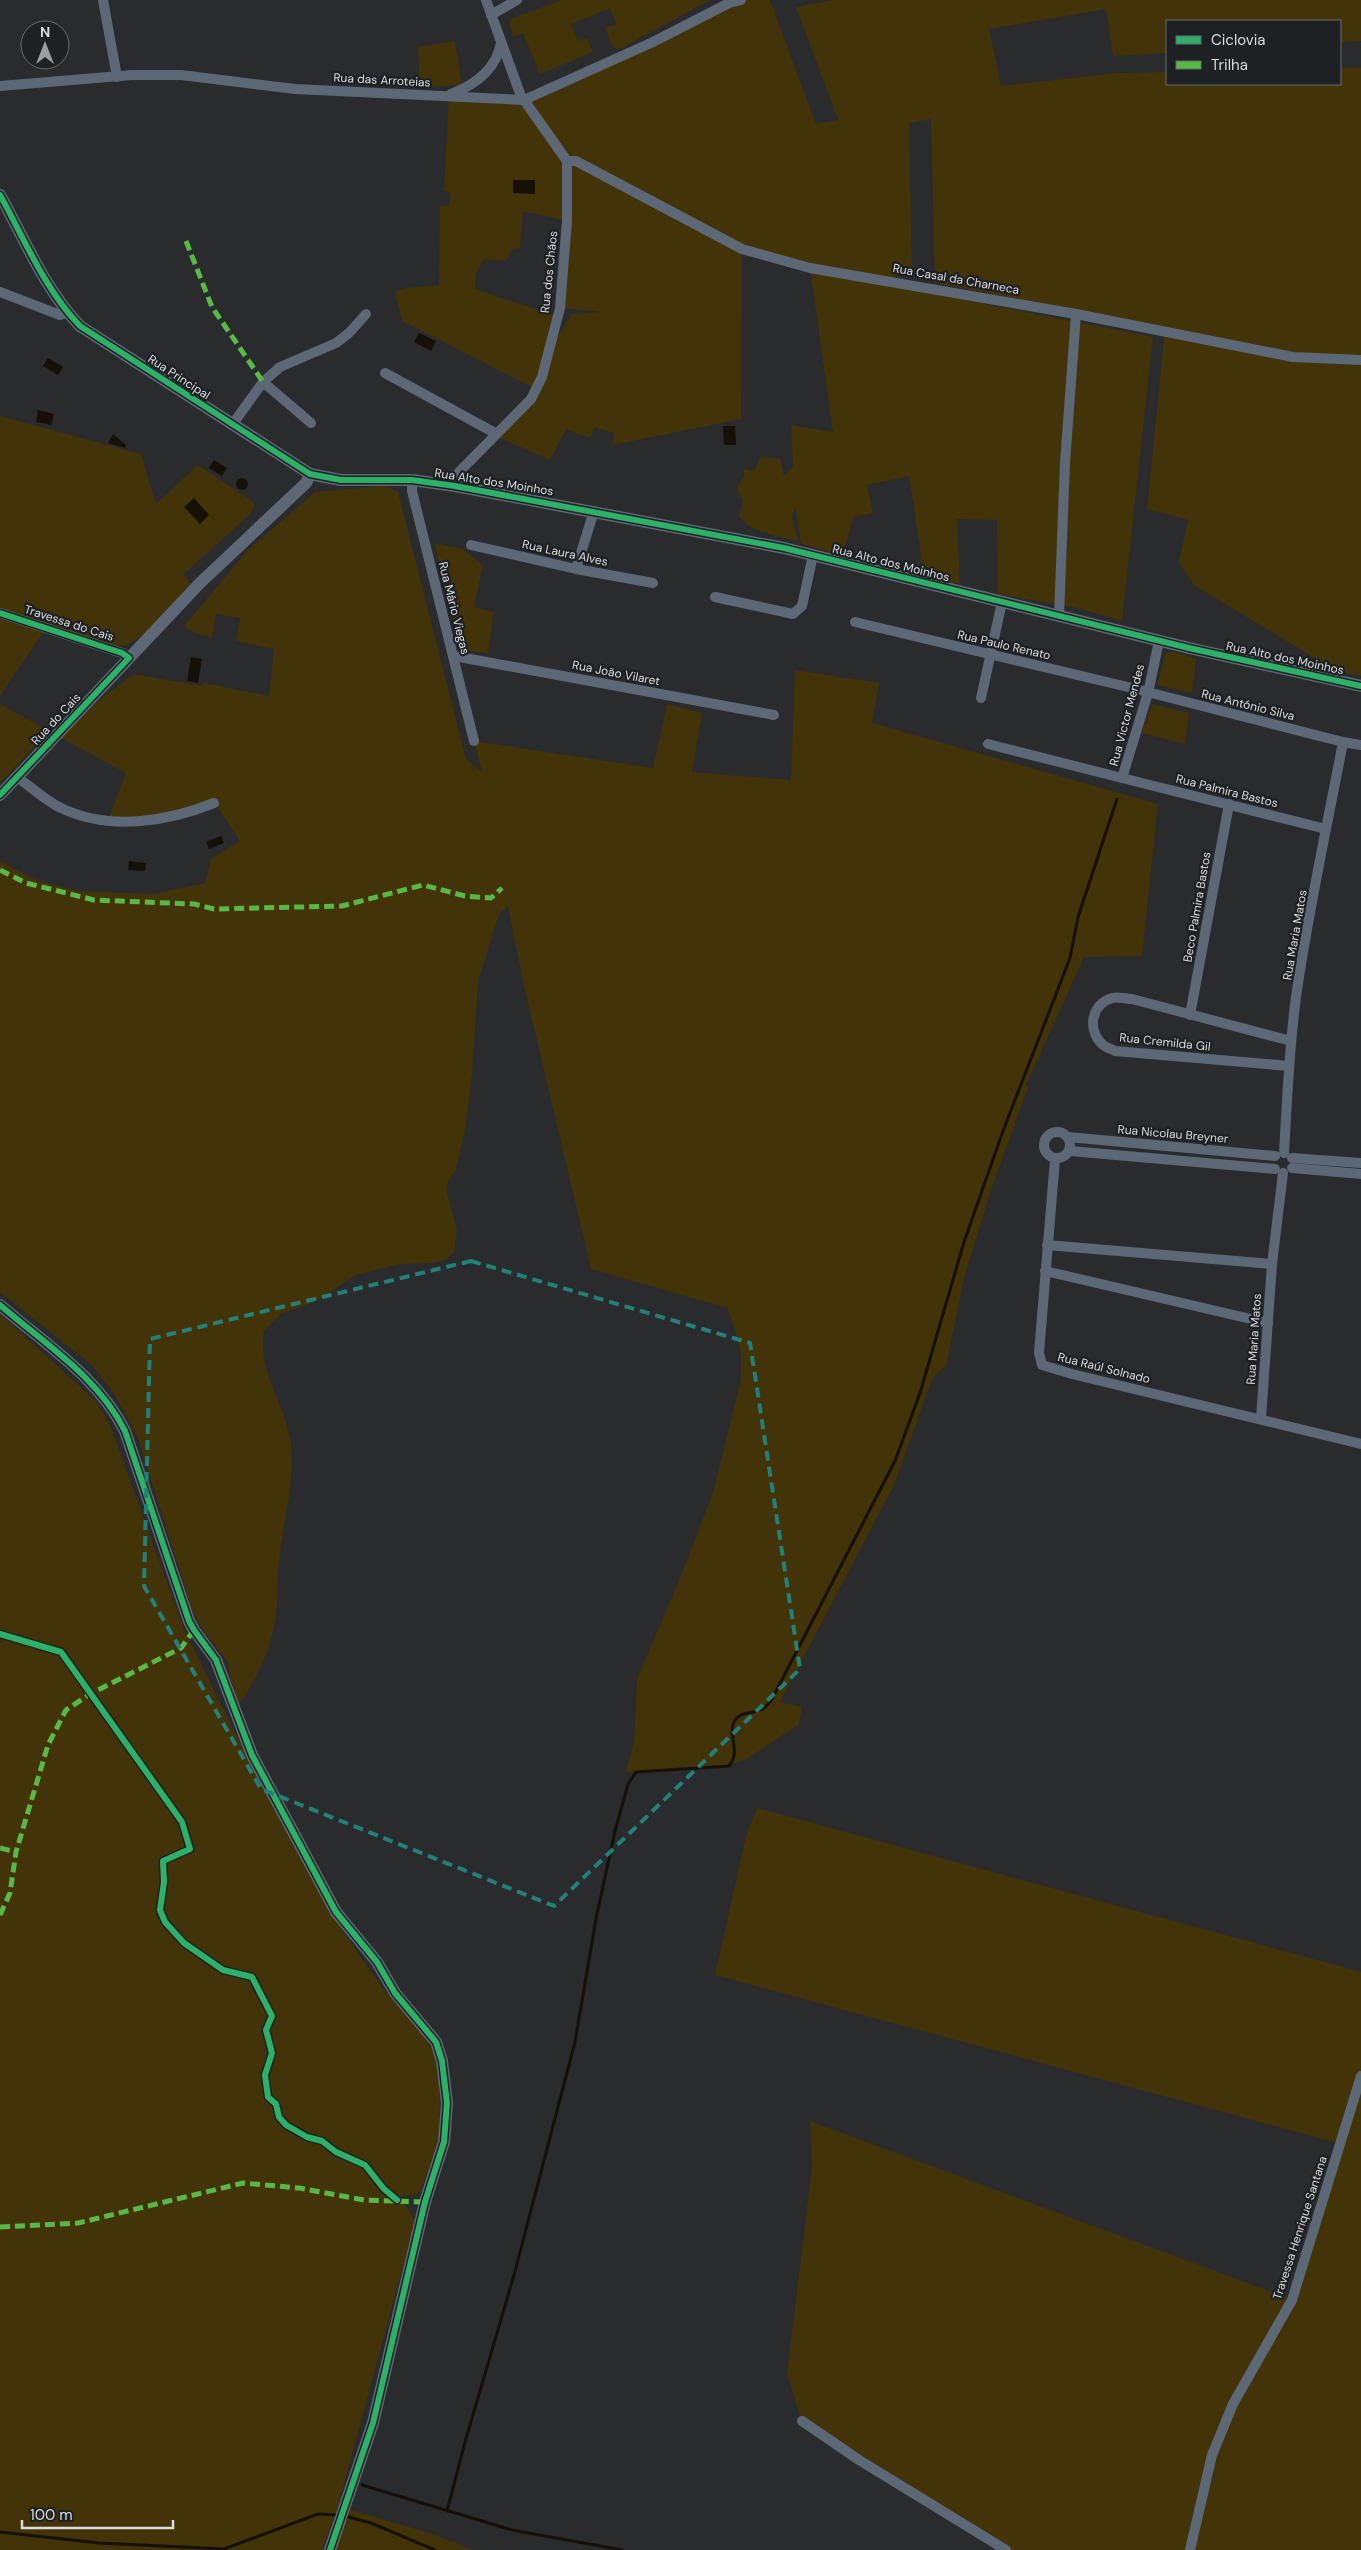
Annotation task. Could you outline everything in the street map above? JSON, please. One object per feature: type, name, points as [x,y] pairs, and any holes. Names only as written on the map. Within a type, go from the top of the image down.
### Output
[{"type":"street","points":[[103,0],[117,77]]},
{"type":"street","points":[[486,0],[523,100],[567,161]]},
{"type":"street","points":[[490,15],[517,0]]},
{"type":"street","name":"Rua das Arroteias","points":[[0,86],[117,77],[181,75],[295,89],[523,100],[653,42],[729,3],[741,0]]},
{"type":"street","points":[[447,96],[472,83],[489,69],[497,59],[501,42]]},
{"type":"street","name":"Rua Casal da Charneca","points":[[567,161],[576,161],[742,249],[810,268],[1076,314],[1294,357],[1361,360]]},
{"type":"street","name":"Rua dos Chãos","points":[[455,486],[459,472],[532,399],[542,378],[560,308],[567,221],[567,161]]},
{"type":"street","name":"Rua Principal","points":[[0,195],[67,312],[95,336],[310,474],[341,480],[412,480]]},
{"type":"street","points":[[0,292],[60,315],[67,312]]},
{"type":"street","points":[[232,425],[263,382],[280,367],[336,343],[349,333],[366,314]]},
{"type":"street","points":[[1059,616],[1065,462],[1076,314]]},
{"type":"street","points":[[385,373],[496,433]]},
{"type":"street","points":[[263,382],[311,423]]},
{"type":"street","name":"Rua do Cais","points":[[0,795],[200,583],[306,483],[310,474]]},
{"type":"street","name":"Rua Alto dos Moinhos","points":[[412,480],[594,511],[813,555],[1159,641],[1361,686]]},
{"type":"street","name":"Rua Mário Viegas","points":[[412,480],[412,491],[474,741]]},
{"type":"street","points":[[576,569],[594,511]]},
{"type":"street","name":"Rua Laura Alves","points":[[471,544],[576,569],[653,583]]},
{"type":"street","points":[[715,597],[793,614],[802,606],[813,555]]},
{"type":"street","points":[[981,698],[1002,602]]},
{"type":"street","name":"Travessa do Cais","points":[[0,613],[122,653],[129,658]]},
{"type":"street","name":"Rua Paulo Renato","points":[[855,622],[1148,692]]},
{"type":"street","name":"Rua Victor Mendes","points":[[988,744],[1122,778],[1148,692],[1159,641]]},
{"type":"street","name":"Rua João Vilaret","points":[[454,656],[774,716]]},
{"type":"street","name":"Rua António Silva","points":[[1148,692],[1343,742]]},
{"type":"street","points":[[1343,742],[1361,745]]},
{"type":"street","name":"Rua Maria Matos","points":[[1261,1418],[1272,1264],[1284,1163],[1289,1066],[1296,996],[1343,742]]},
{"type":"street","points":[[17,777],[60,808],[82,816],[108,820],[137,822],[172,818],[214,803]]},
{"type":"street","name":"Rua Palmira Bastos","points":[[1122,778],[1326,829]]},
{"type":"street","name":"Beco Palmira Bastos","points":[[1190,1015],[1229,804]]},
{"type":"street","name":"Rua Cremilda Gil","points":[[1289,1066],[1115,1051],[1102,1045],[1096,1035],[1093,1022],[1095,1011],[1103,1003],[1114,997],[1132,999],[1291,1041]]},
{"type":"street","points":[[1056,1132],[1068,1137],[1071,1144],[1070,1151],[1064,1157],[1055,1159],[1045,1151],[1046,1139],[1056,1132]]},
{"type":"street","name":"Rua Nicolau Breyner","points":[[1068,1137],[1361,1174]]},
{"type":"street","name":"Rua Nicolau Breyner","points":[[1070,1151],[1284,1163],[1361,1163]]},
{"type":"street","name":"Rua Raúl Solnado","points":[[1055,1159],[1039,1352],[1042,1365],[1072,1374],[1261,1418],[1361,1444]]},
{"type":"street","points":[[1047,1245],[1272,1264]]},
{"type":"street","points":[[1045,1271],[1268,1323]]},
{"type":"street","points":[[0,1305],[94,1385],[115,1412],[126,1431],[190,1621],[220,1667],[241,1730],[252,1755],[336,1912],[377,1962],[395,1993],[429,2032],[440,2051],[447,2103],[445,2136],[425,2202],[373,2423],[330,2550]]},
{"type":"street","name":"Travessa Henrique Santana","points":[[1190,2550],[1212,2455],[1233,2404],[1292,2300],[1361,2076]]},
{"type":"street","points":[[802,2420],[859,2460],[1006,2550]]},
{"type":"highlighted area","points":[[471,1261],[750,1343],[800,1669],[554,1906],[261,1789],[144,1586],[150,1339]]},
{"type":"shaded area","points":[[561,0],[710,0],[618,50],[612,45],[605,28],[616,24],[610,8],[571,24],[578,41],[587,38],[593,52],[540,74],[523,33],[513,37],[509,20]]},
{"type":"shaded area","points":[[741,0],[770,0],[816,124],[838,120],[796,7],[835,0],[1361,0],[1361,41],[1341,42],[1341,20],[1166,20],[1166,53],[1113,56],[1106,9],[989,29],[1001,86],[1117,73],[1166,72],[1166,85],[1341,85],[1341,68],[1361,68],[1361,676],[1338,672],[1194,585],[1179,563],[1188,520],[1147,509],[1165,328],[935,283],[931,119],[909,123],[912,275],[878,278],[989,305],[1153,337],[1122,621],[1078,608],[998,594],[997,520],[957,519],[960,584],[924,575],[909,476],[867,485],[873,513],[853,517],[843,555],[801,544],[796,507],[792,516],[798,541],[774,536],[757,530],[743,522],[739,516],[743,500],[738,493],[738,485],[744,477],[744,469],[754,471],[760,457],[780,459],[784,476],[793,466],[791,425],[833,432],[810,268],[742,249],[741,419],[613,445],[614,433],[595,427],[590,438],[566,429],[550,460],[498,437],[533,404],[557,338],[572,314],[602,312],[560,308],[567,221],[523,211],[520,248],[512,249],[506,261],[484,259],[476,273],[475,289],[556,316],[539,373],[532,387],[402,321],[395,292],[406,288],[439,285],[440,206],[450,205],[450,192],[444,191],[449,94],[522,99]]},
{"type":"shaded area","points":[[455,41],[462,85],[420,87],[418,47]]},
{"type":"shaded area","points":[[513,180],[535,180],[535,194],[513,193]]},
{"type":"shaded area","points":[[419,333],[436,341],[431,351],[414,342]]},
{"type":"shaded area","points":[[48,358],[63,367],[58,375],[43,366]]},
{"type":"shaded area","points":[[38,410],[54,414],[51,425],[36,422]]},
{"type":"shaded area","points":[[0,416],[141,454],[156,504],[198,465],[255,503],[250,514],[184,574],[190,584],[157,622],[137,639],[128,644],[118,646],[46,628],[0,696]]},
{"type":"shaded area","points":[[723,426],[735,426],[736,445],[724,445]]},
{"type":"shaded area","points":[[113,434],[126,445],[125,448],[108,443]]},
{"type":"shaded area","points":[[214,460],[227,468],[222,476],[209,468]]},
{"type":"shaded area","points":[[240,478],[244,478],[248,484],[244,490],[240,490],[236,486],[236,482]]},
{"type":"shaded area","points":[[387,486],[398,492],[466,759],[482,772],[474,741],[653,768],[667,704],[702,713],[692,772],[791,780],[795,670],[879,683],[872,723],[1158,804],[1142,956],[1084,957],[1026,1085],[1028,1087],[990,1193],[964,1278],[946,1366],[933,1377],[894,1485],[780,1702],[802,1707],[799,1724],[750,1757],[729,1766],[626,1772],[634,1742],[637,1679],[678,1583],[713,1493],[741,1379],[741,1354],[735,1329],[727,1308],[591,1269],[523,981],[508,906],[499,914],[478,982],[472,1074],[465,1130],[456,1169],[448,1182],[447,1193],[457,1231],[454,1253],[445,1260],[433,1263],[400,1264],[356,1275],[316,1301],[281,1314],[264,1331],[263,1346],[268,1374],[288,1430],[292,1459],[288,1503],[279,1562],[276,1619],[269,1648],[250,1688],[238,1706],[227,1661],[203,1630],[192,1610],[138,1438],[115,1395],[92,1365],[0,1292],[0,861],[38,881],[79,891],[153,894],[205,883],[211,859],[240,841],[215,803],[189,813],[108,820],[126,773],[61,738],[102,698],[134,674],[202,686],[204,683],[269,696],[274,649],[236,641],[240,618],[216,614],[212,638],[193,632],[184,626],[247,551],[315,492]]},
{"type":"shaded area","points":[[194,498],[209,515],[200,524],[184,507]]},
{"type":"shaded area","points":[[434,543],[462,549],[483,565],[474,607],[494,612],[488,654],[461,649]]},
{"type":"shaded area","points":[[1174,652],[1196,659],[1192,693],[1157,685],[1166,653]]},
{"type":"shaded area","points":[[191,657],[202,659],[198,683],[187,681]]},
{"type":"shaded area","points":[[0,704],[49,731],[0,783]]},
{"type":"shaded area","points":[[1152,704],[1189,713],[1185,744],[1142,733]]},
{"type":"shaded area","points":[[221,836],[224,843],[209,849],[206,842]]},
{"type":"shaded area","points":[[129,861],[146,863],[145,871],[128,870]]},
{"type":"shaded area","points":[[0,1314],[95,1400],[110,1425],[185,1632],[234,1731],[345,1935],[388,1995],[423,2034],[433,2052],[438,2067],[440,2112],[438,2147],[419,2194],[390,2198],[403,2201],[415,2221],[339,2503],[322,2550],[0,2550]]},
{"type":"shaded area","points":[[757,1808],[1361,1972],[1361,2550],[1006,2550],[802,2421],[787,2374],[812,2167],[810,2121],[1291,2299],[1341,2144],[715,1975],[746,1836]],"holes":[[[1221,2431],[1213,2477],[1199,2515]]]},
{"type":"shaded area","points":[[348,2509],[433,2534],[472,2550],[336,2550]]},
{"type":"waterway","points":[[447,2511],[465,2442],[514,2275],[575,2042],[596,1919],[615,1831],[628,1784],[636,1772],[729,1766],[734,1754],[732,1731],[735,1720],[741,1715],[760,1710],[772,1699],[895,1461],[920,1393],[964,1242],[1003,1131],[1070,958],[1078,917],[1117,799]]},
{"type":"waterway","points":[[362,2485],[512,2530],[622,2550]]},
{"type":"waterway","points":[[0,2532],[99,2543],[224,2549],[318,2514],[338,2515]]},
{"type":"waterway","points":[[345,2516],[371,2523],[435,2550]]},
{"type":"marked path","points":[[186,241],[212,307],[263,382]]},
{"type":"marked path","points":[[0,870],[26,883],[94,900],[194,904],[214,909],[342,906],[423,885],[465,896],[491,898],[502,888]]},
{"type":"marked path","points":[[0,1915],[10,1893],[16,1852],[48,1745],[66,1710],[90,1694],[181,1648],[194,1630]]},
{"type":"marked path","points":[[0,1848],[16,1852]]},
{"type":"marked path","points":[[0,2227],[78,2223],[243,2183],[299,2188],[364,2200],[425,2202]]},
{"type":"cycle path","points":[[0,195],[46,280],[67,312],[80,326],[310,474],[341,480],[412,480],[455,486],[784,548],[1189,648],[1361,686]]},
{"type":"cycle path","points":[[0,613],[122,653],[129,658],[0,795]]},
{"type":"cycle path","points":[[0,1305],[69,1362],[100,1394],[114,1412],[125,1431],[189,1621],[216,1660],[252,1755],[336,1912],[377,1962],[395,1993],[436,2042],[442,2061],[447,2103],[444,2142],[425,2202],[373,2423],[330,2550]]},
{"type":"cycle path","points":[[0,1634],[61,1652],[182,1822],[190,1849],[163,1861],[164,1882],[160,1910],[165,1922],[184,1943],[223,1970],[252,1977],[272,2016],[266,2030],[272,2053],[265,2075],[268,2097],[276,2104],[279,2117],[286,2125],[307,2137],[322,2141],[336,2152],[365,2165],[384,2189],[397,2200]]}]
